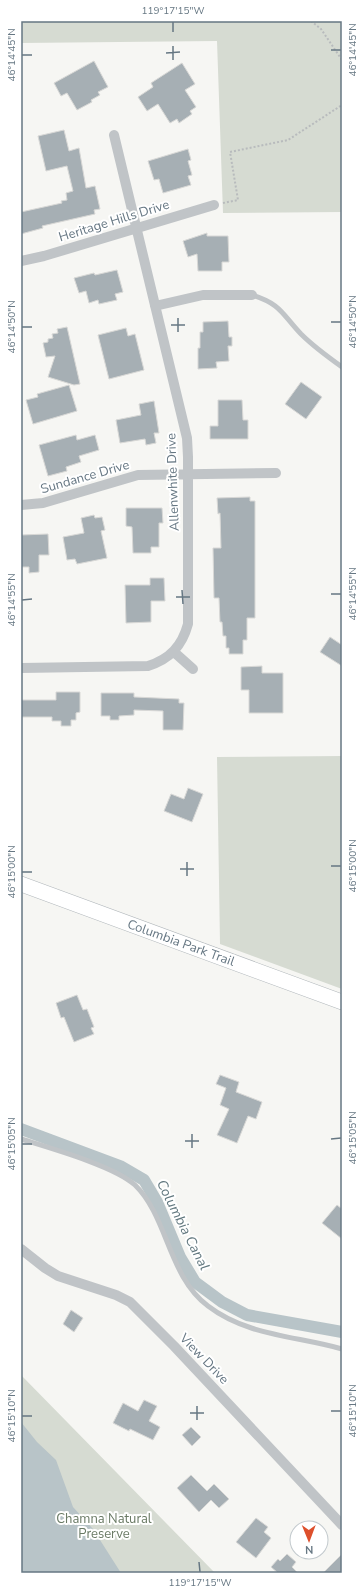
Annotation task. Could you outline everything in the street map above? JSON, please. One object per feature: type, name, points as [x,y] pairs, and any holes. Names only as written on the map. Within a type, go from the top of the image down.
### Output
[{"type":"main road","name":"Columbia Park Trail","points":[[21,884],[342,1002]]},
{"type":"street","name":"Allenwhite Drive","points":[[21,668],[136,668],[156,664],[174,652],[186,632],[189,614],[187,438],[114,135]]},
{"type":"street","name":"Heritage Hills Drive","points":[[21,261],[44,256],[214,205]]},
{"type":"street","points":[[155,306],[203,295],[252,295]]},
{"type":"street","name":"Sundance Drive","points":[[21,505],[43,503],[138,475],[276,473]]},
{"type":"street","points":[[174,652],[192,669]]},
{"type":"street","name":"View Drive","points":[[21,1249],[45,1268],[58,1276],[116,1295],[130,1302],[342,1525]]},
{"type":"lane","points":[[252,295],[266,299],[281,310],[302,334],[342,367]]},
{"type":"lane","points":[[21,1139],[86,1160],[121,1175],[136,1186],[157,1220],[181,1274],[206,1306],[221,1315],[252,1329],[342,1349]]},
{"type":"path","points":[[311,21],[320,29],[342,60]]},
{"type":"path","points":[[214,205],[238,200],[230,152],[288,140],[342,105]]},
{"type":"green space","points":[[21,21],[342,21],[342,212],[223,213],[217,41],[21,43]]},
{"type":"green space","points":[[342,756],[342,989],[220,944],[217,757]]},
{"type":"green space","name":"Chamna Natural Preserve","points":[[21,1375],[215,1573],[72,1573],[21,1493]]},
{"type":"shaded area","points":[[21,1422],[37,1442],[56,1460],[73,1507],[93,1529],[121,1573],[21,1573]]},
{"type":"building","points":[[94,61],[108,87],[98,92],[100,95],[91,100],[92,102],[77,110],[67,93],[61,96],[54,83]]},
{"type":"building","points":[[182,63],[195,84],[185,90],[196,107],[190,111],[192,114],[179,123],[177,119],[170,123],[158,104],[147,111],[138,97],[153,87],[151,83]]},
{"type":"building","points":[[64,130],[69,151],[79,148],[86,188],[95,186],[100,209],[94,210],[95,214],[42,226],[43,228],[21,234],[21,212],[62,203],[61,201],[67,200],[66,193],[73,191],[67,166],[46,171],[38,136]]},
{"type":"building","points":[[188,149],[191,160],[188,161],[192,175],[188,176],[191,185],[163,193],[159,179],[154,180],[148,161]]},
{"type":"building","points":[[207,233],[207,236],[228,236],[229,262],[222,262],[222,271],[198,271],[197,254],[188,257],[183,241]]},
{"type":"building","points":[[117,270],[123,292],[115,294],[117,300],[99,304],[98,300],[89,303],[86,291],[79,293],[74,278],[94,273],[95,275]]},
{"type":"building","points":[[228,321],[229,337],[232,337],[232,346],[228,346],[229,361],[216,362],[217,368],[198,369],[198,348],[200,348],[200,332],[203,332],[203,322]]},
{"type":"building","points":[[67,327],[80,384],[74,385],[48,377],[55,356],[46,357],[43,343],[48,342],[48,339],[53,338],[52,334],[58,333],[57,329]]},
{"type":"building","points":[[126,328],[128,336],[135,334],[144,370],[109,379],[98,335]]},
{"type":"building","points":[[301,382],[322,397],[306,419],[285,404]]},
{"type":"building","points":[[69,385],[77,411],[33,424],[26,400],[38,397],[37,394]]},
{"type":"building","points":[[218,400],[242,400],[243,420],[248,420],[248,439],[210,439],[210,426],[218,426]]},
{"type":"building","points":[[154,401],[159,433],[154,433],[156,443],[146,445],[145,439],[120,443],[116,420],[141,415],[139,404]]},
{"type":"building","points":[[76,435],[77,440],[95,435],[99,450],[79,456],[81,462],[66,467],[67,471],[48,476],[39,445]]},
{"type":"building","points":[[250,497],[250,501],[255,501],[255,618],[247,618],[247,640],[243,640],[243,654],[229,654],[229,648],[226,648],[226,636],[223,636],[222,622],[220,622],[219,598],[214,598],[213,548],[221,548],[220,513],[218,514],[217,498]]},
{"type":"building","points":[[126,508],[162,508],[163,523],[159,523],[159,547],[151,547],[151,553],[133,553],[132,527],[126,526]]},
{"type":"building","points":[[94,515],[95,518],[102,517],[105,530],[101,531],[107,558],[77,564],[75,559],[67,560],[63,537],[84,533],[81,518]]},
{"type":"building","points":[[48,534],[49,555],[39,555],[39,572],[29,573],[29,567],[21,567],[21,535]]},
{"type":"building","points":[[150,578],[164,578],[165,601],[151,601],[151,622],[126,623],[125,585],[150,585]]},
{"type":"building","points":[[330,637],[342,645],[342,666],[320,652]]},
{"type":"building","points":[[262,666],[262,673],[283,673],[283,713],[249,713],[249,690],[241,690],[241,667]]},
{"type":"building","points":[[56,692],[80,692],[80,712],[76,713],[76,720],[71,720],[71,726],[61,726],[61,721],[52,721],[52,717],[21,717],[21,700],[56,700]]},
{"type":"building","points":[[101,693],[134,693],[134,697],[179,699],[179,703],[184,703],[183,730],[163,730],[163,711],[134,710],[134,715],[119,716],[119,720],[110,720],[110,716],[101,716]]},
{"type":"building","points":[[188,788],[203,794],[192,822],[164,811],[171,794],[184,799]]},
{"type":"building","points":[[77,995],[83,1010],[87,1009],[94,1027],[91,1028],[94,1034],[74,1042],[64,1017],[61,1018],[56,1003]]},
{"type":"building","points":[[220,1075],[239,1082],[236,1092],[262,1102],[256,1119],[248,1116],[237,1143],[217,1135],[229,1109],[220,1105],[226,1088],[216,1084]]},
{"type":"building","points":[[337,1205],[342,1209],[342,1239],[322,1223]]},
{"type":"building","points":[[71,1310],[83,1318],[74,1332],[63,1324]]},
{"type":"building","points":[[144,1400],[157,1406],[149,1421],[160,1427],[153,1440],[113,1423],[123,1403],[138,1411]]},
{"type":"building","points":[[191,1427],[201,1437],[192,1446],[182,1435]]},
{"type":"building","points":[[191,1475],[207,1491],[214,1484],[229,1499],[219,1508],[211,1500],[199,1512],[177,1488]]},
{"type":"building","points":[[256,1518],[268,1527],[264,1532],[271,1538],[256,1558],[236,1542]]},
{"type":"building","points":[[287,1554],[289,1556],[289,1560],[294,1560],[296,1562],[292,1567],[298,1573],[278,1573],[271,1567],[278,1559],[280,1561]]},
{"type":"building","points":[[342,1554],[342,1573],[323,1573]]},
{"type":"waterway","name":"Columbia Canal","points":[[21,1129],[120,1166],[144,1180],[157,1202],[180,1257],[195,1282],[222,1302],[247,1315],[342,1332]]}]
